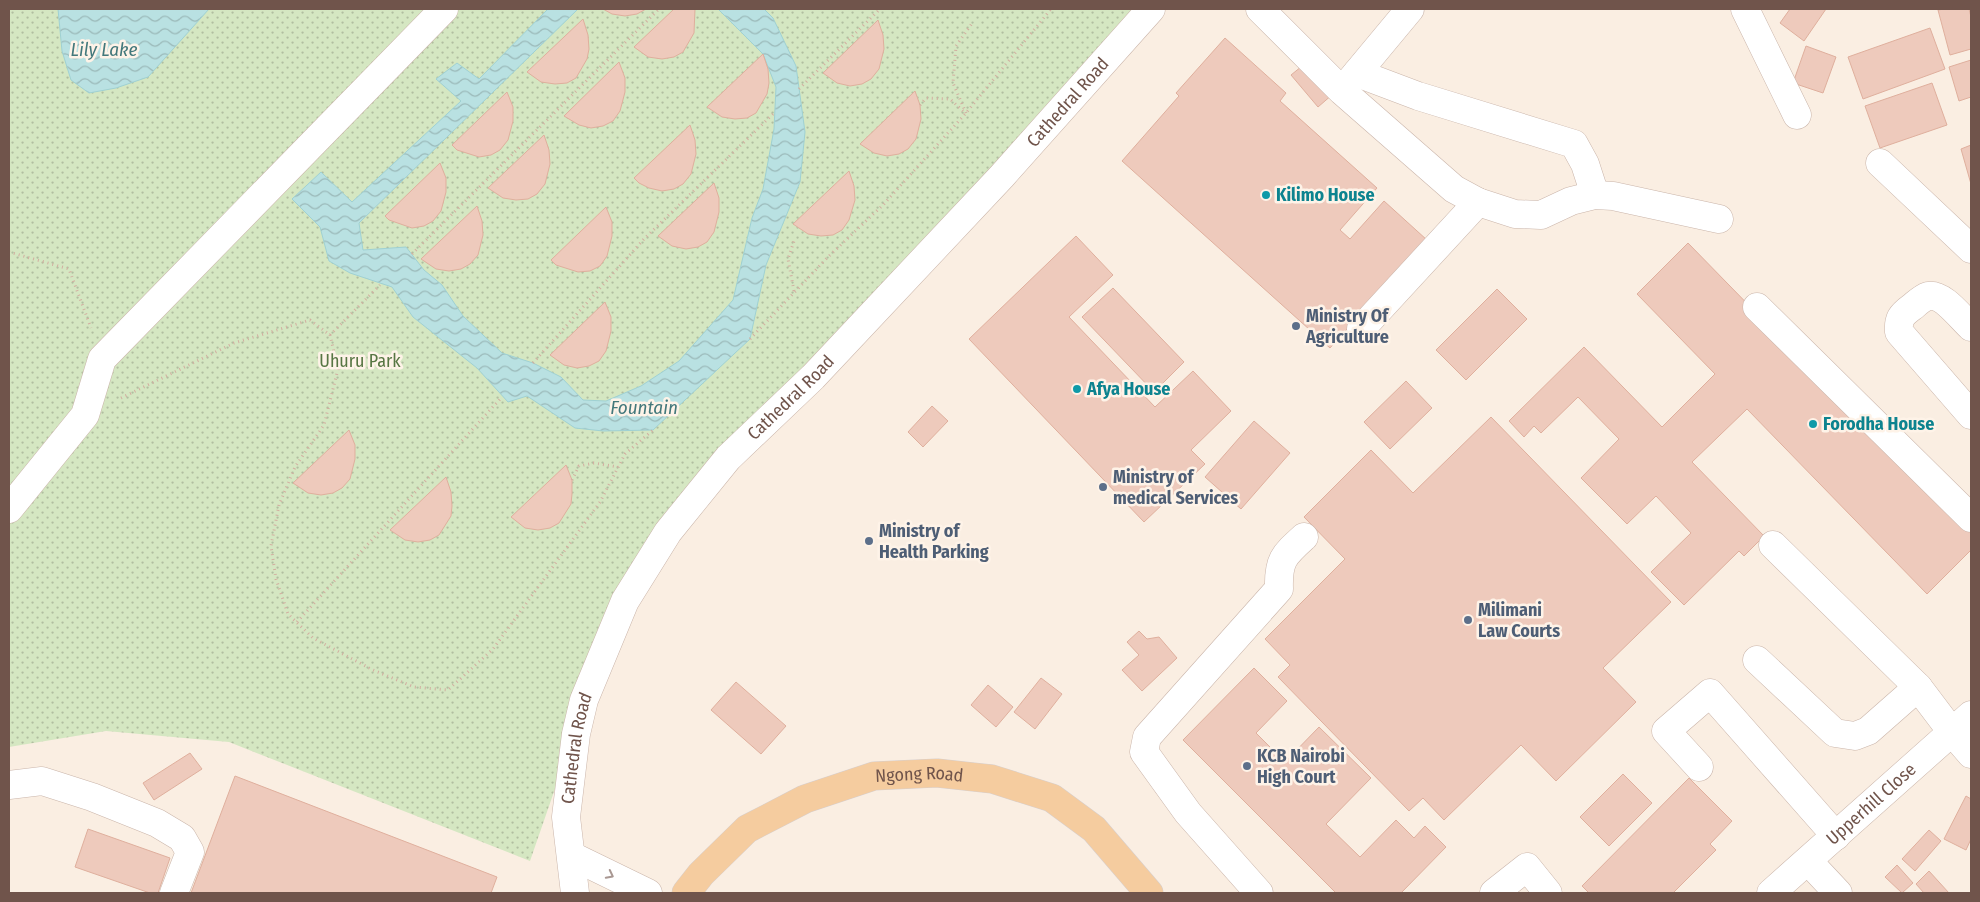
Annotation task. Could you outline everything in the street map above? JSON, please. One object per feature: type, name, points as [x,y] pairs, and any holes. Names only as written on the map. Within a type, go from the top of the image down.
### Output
[{"type":"main road","name":"Ngong Road","points":[[686,893],[701,874],[747,829],[805,799],[874,776],[937,773],[992,779],[1052,798],[1094,829],[1149,893]]},
{"type":"street","points":[[9,510],[85,416],[102,359],[444,9]]},
{"type":"street","name":"Cathedral Road","points":[[575,893],[566,817],[576,734],[584,700],[625,601],[668,532],[728,458],[813,377],[1002,176],[1151,9]]},
{"type":"street","points":[[1260,9],[1349,82],[1454,189],[1478,202],[1515,214],[1541,215],[1571,201],[1595,195],[1614,196],[1719,219]]},
{"type":"street","points":[[1349,82],[1410,9]]},
{"type":"street","points":[[1744,9],[1797,115]]},
{"type":"street","points":[[1349,82],[1418,96],[1574,144],[1585,164],[1595,195]]},
{"type":"street","points":[[1880,163],[1971,248]]},
{"type":"street","points":[[1361,329],[1478,202]]},
{"type":"street","points":[[1971,327],[1941,299],[1934,296],[1926,297],[1902,314],[1898,323],[1900,332],[1971,415]]},
{"type":"street","points":[[1757,306],[1971,518]]},
{"type":"street","points":[[1259,893],[1188,813],[1144,752],[1147,737],[1279,588],[1278,570],[1284,555],[1304,537]]},
{"type":"street","points":[[1773,545],[1918,687],[1962,724],[1971,754]]},
{"type":"street","points":[[1757,660],[1835,733],[1855,736],[1868,731],[1918,687]]},
{"type":"street","points":[[1699,767],[1666,731],[1710,693],[1836,836]]},
{"type":"street","name":"Upperhill Close","points":[[1772,893],[1962,724]]},
{"type":"street","points":[[9,785],[42,782],[83,794],[157,823],[182,838],[190,852],[174,893]]},
{"type":"street","points":[[572,856],[648,893]]},
{"type":"street","points":[[1808,861],[1838,893]]},
{"type":"street","points":[[1494,893],[1527,867],[1548,893]]},
{"type":"path","points":[[412,254],[658,9]]},
{"type":"path","points":[[799,88],[880,9]]},
{"type":"path","points":[[750,339],[794,292],[883,205],[966,113],[1051,9]]},
{"type":"path","points":[[966,113],[953,83],[956,46],[974,22]]},
{"type":"path","points":[[920,105],[926,98],[950,99],[966,113]]},
{"type":"path","points":[[533,362],[644,239],[774,113]]},
{"type":"path","points":[[794,292],[788,259],[795,238]]},
{"type":"path","points":[[9,252],[69,269],[102,359]]},
{"type":"path","points":[[330,335],[380,285]]},
{"type":"path","points":[[85,416],[234,343],[310,320],[330,335],[338,369],[324,425],[295,467],[279,505],[271,546],[276,579],[288,614],[312,638],[373,670],[414,687],[448,690],[494,648],[600,502],[625,454],[653,430]]},
{"type":"path","points":[[297,622],[501,398]]},
{"type":"path","points":[[572,480],[579,466],[594,463],[618,467]]},
{"type":"green space","name":"Uhuru Park","points":[[9,9],[1150,9],[668,532],[593,679],[530,861],[229,742],[106,731],[9,747]]},
{"type":"water","name":"Lily Lake","points":[[58,9],[209,9],[148,77],[116,88],[89,93],[71,80],[62,51]]},
{"type":"water","name":"Fountain","points":[[548,9],[578,9],[359,223],[363,250],[406,247],[424,270],[442,285],[463,316],[502,353],[533,363],[561,377],[583,400],[606,401],[641,386],[679,361],[733,300],[752,218],[763,189],[774,129],[776,87],[763,54],[718,9],[764,9],[773,18],[796,66],[805,132],[800,182],[766,265],[750,339],[653,430],[603,431],[575,428],[527,396],[508,402],[477,368],[413,317],[392,287],[350,273],[329,261],[320,227],[292,199],[321,172],[352,202],[461,101],[436,79],[457,63],[479,79]]},
{"type":"building","points":[[603,9],[646,9],[637,14],[625,16],[612,14]]},
{"type":"building","points":[[674,9],[695,9],[694,33],[683,52],[674,57],[662,59],[648,57],[634,47]]},
{"type":"building","points":[[1790,9],[1826,9],[1804,41],[1780,23]]},
{"type":"building","points":[[1969,9],[1971,17],[1971,49],[1950,55],[1938,10]]},
{"type":"building","points":[[583,19],[588,35],[589,49],[587,59],[576,78],[567,83],[555,84],[541,82],[527,72]]},
{"type":"building","points":[[878,20],[883,35],[884,49],[879,69],[871,79],[862,84],[850,86],[837,83],[823,73]]},
{"type":"building","points":[[1930,28],[1945,69],[1863,99],[1848,57]]},
{"type":"building","name":"Kilimo House","points":[[1225,38],[1286,93],[1280,101],[1377,188],[1340,230],[1350,239],[1384,201],[1427,240],[1330,348],[1122,161],[1179,96],[1176,93]]},
{"type":"building","points":[[1806,46],[1836,57],[1823,93],[1793,83]]},
{"type":"building","points":[[763,54],[768,69],[769,83],[767,94],[756,113],[747,118],[735,119],[722,117],[707,107]]},
{"type":"building","points":[[1971,60],[1971,97],[1959,101],[1949,67]]},
{"type":"building","points":[[619,62],[625,78],[625,92],[620,111],[613,121],[603,126],[591,128],[579,125],[564,116]]},
{"type":"building","points":[[1307,62],[1333,94],[1318,107],[1291,75]]},
{"type":"building","points":[[1932,83],[1947,125],[1880,148],[1865,106]]},
{"type":"building","points":[[915,91],[920,105],[921,119],[916,139],[908,149],[899,154],[887,156],[874,153],[860,144]]},
{"type":"building","points":[[507,92],[513,107],[513,121],[508,140],[500,150],[491,155],[479,157],[457,150],[452,145]]},
{"type":"building","points":[[690,125],[695,140],[696,154],[691,174],[683,184],[674,189],[662,191],[639,183],[634,178]]},
{"type":"building","points":[[544,135],[549,150],[550,164],[545,184],[537,194],[528,199],[516,200],[503,198],[488,188]]},
{"type":"building","points":[[1971,145],[1971,184],[1961,149]]},
{"type":"building","points":[[440,163],[446,178],[446,192],[441,211],[433,221],[424,226],[412,228],[389,220],[385,216]]},
{"type":"building","points":[[849,171],[854,186],[855,200],[849,220],[842,230],[833,235],[821,236],[808,234],[793,224]]},
{"type":"building","points":[[714,183],[719,198],[719,212],[714,232],[707,242],[698,247],[686,249],[672,246],[658,236]]},
{"type":"building","points":[[477,206],[482,221],[483,235],[478,255],[470,264],[461,269],[449,271],[436,269],[421,259]]},
{"type":"building","points":[[606,207],[612,222],[612,236],[607,256],[600,266],[590,271],[578,272],[556,265],[551,260]]},
{"type":"building","name":"Afya House","points":[[1076,236],[1113,275],[1069,317],[1155,407],[1193,371],[1231,411],[1191,450],[1205,464],[1144,522],[969,339]]},
{"type":"building","name":"Forodha House","points":[[1688,243],[1971,533],[1971,550],[1927,594],[1747,409],[1692,462],[1764,536],[1744,556],[1739,551],[1684,605],[1651,572],[1691,533],[1656,496],[1627,524],[1581,478],[1619,439],[1578,397],[1541,433],[1534,426],[1524,437],[1509,421],[1584,347],[1662,427],[1715,374],[1637,294]]},
{"type":"building","points":[[1113,288],[1184,362],[1154,392],[1082,317]]},
{"type":"building","points":[[1497,289],[1527,319],[1466,380],[1436,350]]},
{"type":"building","points":[[605,302],[611,317],[611,331],[606,351],[599,361],[589,366],[577,368],[564,365],[550,355]]},
{"type":"building","points":[[1406,381],[1432,408],[1390,449],[1364,422]]},
{"type":"building","points":[[932,406],[948,421],[923,447],[908,432]]},
{"type":"building","name":"Milimani Law Courts","points":[[1491,417],[1671,602],[1603,668],[1636,702],[1556,781],[1521,745],[1444,820],[1423,798],[1409,811],[1278,677],[1290,665],[1265,639],[1345,559],[1304,517],[1371,450],[1413,493]]},
{"type":"building","points":[[1254,421],[1290,453],[1241,509],[1205,477]]},
{"type":"building","points":[[349,430],[355,445],[355,459],[350,479],[342,488],[333,493],[321,495],[308,493],[293,483]]},
{"type":"building","points":[[566,465],[572,480],[571,504],[559,523],[550,528],[538,530],[525,528],[511,517]]},
{"type":"building","points":[[446,477],[451,492],[451,516],[439,535],[430,540],[418,542],[405,540],[390,530]]},
{"type":"building","points":[[1139,631],[1147,639],[1159,637],[1177,658],[1142,691],[1122,670],[1139,655],[1127,642]]},
{"type":"building","points":[[1254,668],[1287,701],[1256,733],[1285,762],[1319,727],[1371,778],[1326,824],[1360,857],[1396,820],[1414,838],[1425,826],[1446,847],[1401,893],[1336,893],[1183,740]]},
{"type":"building","points":[[1041,678],[1062,694],[1035,729],[1014,712]]},
{"type":"building","points":[[736,682],[786,726],[761,754],[711,710]]},
{"type":"building","points":[[988,685],[1013,707],[996,727],[971,705]]},
{"type":"building","points":[[190,753],[202,769],[154,800],[143,783]]},
{"type":"building","points":[[1623,774],[1652,803],[1609,846],[1580,817]]},
{"type":"building","points":[[235,776],[497,877],[491,893],[191,893]]},
{"type":"building","points":[[1689,778],[1732,821],[1710,844],[1716,850],[1673,893],[1589,893],[1582,886]]},
{"type":"building","points":[[1966,796],[1971,799],[1971,839],[1966,850],[1944,839]]},
{"type":"building","points":[[88,829],[170,858],[158,893],[150,893],[75,867]]},
{"type":"building","points":[[1929,830],[1941,841],[1915,871],[1902,859]]},
{"type":"building","points":[[1897,865],[1913,883],[1902,893],[1885,877]]},
{"type":"building","points":[[1929,871],[1949,893],[1924,893],[1916,884]]},
{"type":"place","name":"Kilimo House","points":[[1266,195]]},
{"type":"place","name":"Ministry Of Agriculture","points":[[1296,326]]},
{"type":"place","name":"Afya House","points":[[1077,389]]},
{"type":"place","name":"Forodha House","points":[[1813,424]]},
{"type":"place","name":"Ministry of medical Services","points":[[1103,487]]},
{"type":"place","name":"Ministry of Health Parking","points":[[869,541]]},
{"type":"place","name":"Milimani Law Courts","points":[[1468,620]]},
{"type":"place","name":"KCB Nairobi High Court","points":[[1247,766]]}]
